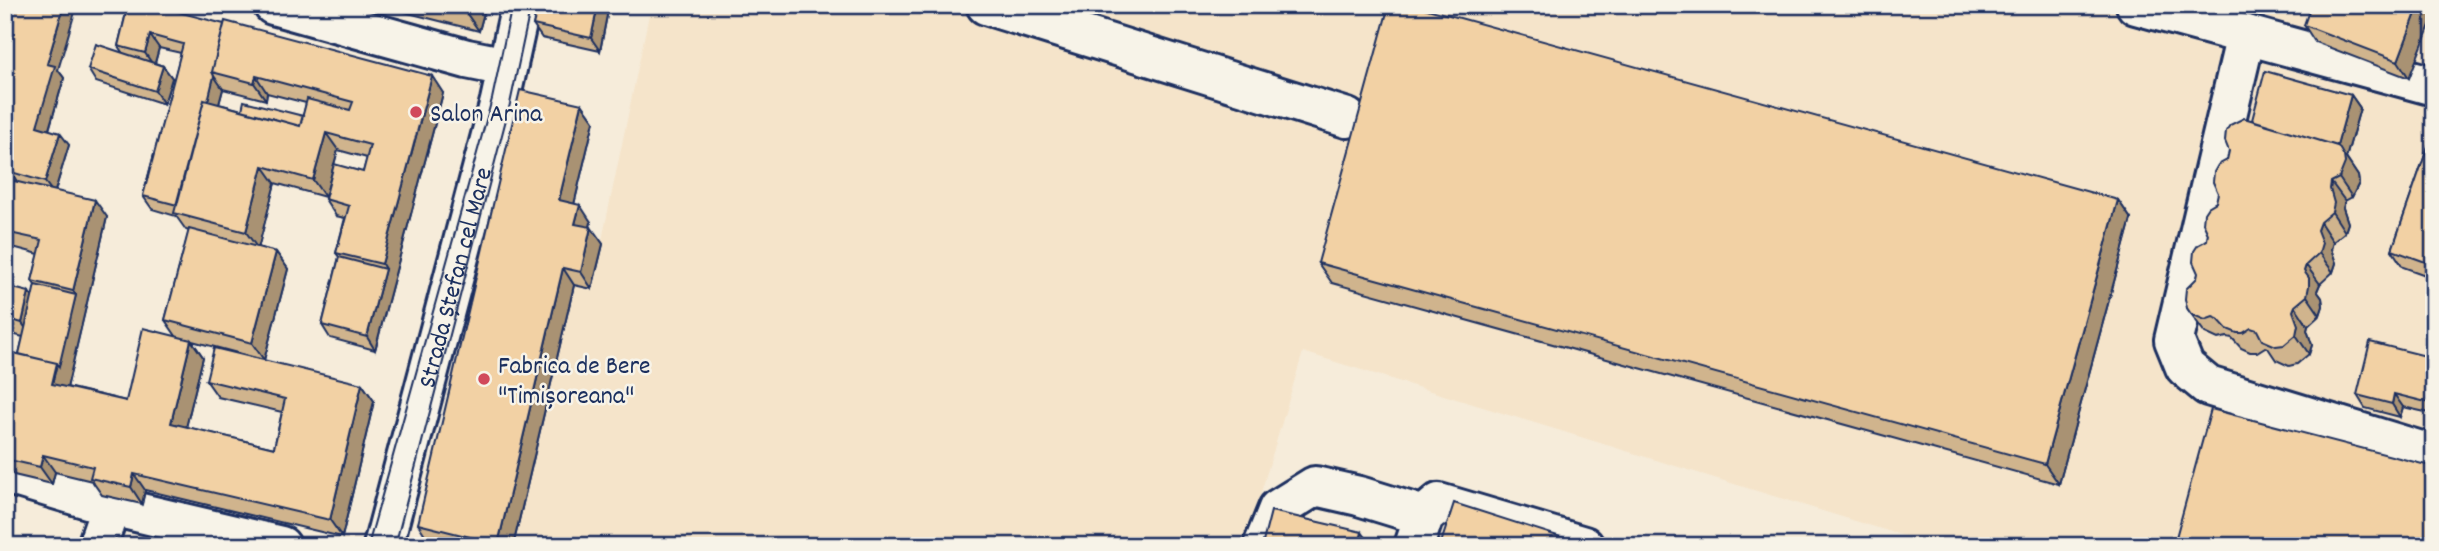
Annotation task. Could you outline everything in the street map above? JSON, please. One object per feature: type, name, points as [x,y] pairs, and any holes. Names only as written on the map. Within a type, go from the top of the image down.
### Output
[{"type":"street","points":[[5,23],[10,5]]},
{"type":"street","points":[[273,5],[467,59],[507,67]]},
{"type":"street","name":"Strada Ștefan cel Mare","points":[[383,546],[493,128],[521,5]]},
{"type":"street","points":[[986,5],[1347,118]]},
{"type":"street","points":[[2136,5],[2434,86]]},
{"type":"street","points":[[2246,35],[2174,340],[2185,367],[2208,386],[2434,455]]},
{"type":"street","points":[[5,474],[111,506],[281,546]]},
{"type":"street","points":[[1263,546],[1278,509],[1315,486],[1359,496],[1419,531],[1439,503],[1584,546]]},
{"type":"street","points":[[97,546],[111,506]]},
{"type":"shaded area","points":[[651,5],[2434,5],[2434,546],[1937,546],[1303,352],[1245,546],[513,546],[574,285],[592,288]]},
{"type":"building","points":[[14,5],[64,5],[47,64],[55,66],[37,126],[60,133],[45,182],[11,172],[5,167],[5,35]]},
{"type":"building","points":[[128,5],[152,5],[224,24],[208,101],[204,100],[177,205],[143,196],[183,44],[150,35],[145,53],[118,46]]},
{"type":"building","points":[[432,5],[470,5],[467,14]]},
{"type":"building","points":[[538,5],[598,5],[591,38],[533,25]]},
{"type":"building","points":[[1389,5],[1413,5],[2118,200],[2045,464],[1318,263]]},
{"type":"building","points":[[2311,5],[2419,5],[2398,61],[2304,25]]},
{"type":"building","points":[[225,21],[432,76],[382,264],[336,253],[349,206],[325,199],[334,164],[363,172],[370,145],[326,133],[313,180],[263,166],[246,232],[174,213],[204,100],[300,126],[307,99],[350,110],[353,102],[256,76],[254,83],[212,72]]},
{"type":"building","points":[[96,44],[163,66],[155,91],[88,69]]},
{"type":"building","points":[[2265,71],[2351,95],[2337,146],[2252,120]]},
{"type":"building","points":[[520,90],[582,104],[559,200],[580,205],[575,224],[591,227],[581,272],[563,268],[498,544],[418,524]]},
{"type":"building","points":[[244,101],[303,116],[300,126],[242,110]]},
{"type":"building","points":[[2244,118],[2338,146],[2344,156],[2345,163],[2339,178],[2331,182],[2334,203],[2332,212],[2320,222],[2317,230],[2322,243],[2319,253],[2306,265],[2304,271],[2309,278],[2307,296],[2293,311],[2298,325],[2296,335],[2284,345],[2276,346],[2262,340],[2257,330],[2251,328],[2237,333],[2227,329],[2218,319],[2213,317],[2205,320],[2191,314],[2185,299],[2186,289],[2197,278],[2198,273],[2193,262],[2194,251],[2207,240],[2204,213],[2216,202],[2218,193],[2213,182],[2214,172],[2218,165],[2227,160],[2229,151],[2225,141],[2226,131],[2230,125]]},
{"type":"building","points":[[2434,129],[2434,265],[2392,250]]},
{"type":"building","points":[[5,179],[95,200],[73,291],[32,281],[42,240],[5,232]]},
{"type":"building","points":[[189,229],[276,252],[252,343],[165,320]]},
{"type":"building","points":[[339,257],[385,269],[367,337],[322,325]]},
{"type":"building","points":[[35,285],[76,295],[59,367],[57,363],[19,354]]},
{"type":"building","points":[[5,286],[29,292],[22,323],[5,318]]},
{"type":"building","points":[[143,328],[191,340],[171,423],[274,448],[285,399],[206,380],[214,348],[362,384],[330,520],[134,474],[131,487],[90,478],[93,467],[43,455],[40,467],[5,459],[5,369],[9,352],[57,363],[52,384],[126,401]]},
{"type":"building","points":[[2370,342],[2434,358],[2434,404],[2394,394],[2392,404],[2357,395]]},
{"type":"building","points":[[2211,409],[2434,467],[2434,546],[2190,546],[2175,541]]},
{"type":"building","points":[[1454,503],[1589,546],[1440,546]]},
{"type":"building","points":[[1271,511],[1362,532],[1359,546],[1262,546]]},
{"type":"building","points":[[115,538],[148,546],[113,546]]},
{"type":"tram line","points":[[368,546],[492,99],[512,5]]},
{"type":"tram line","points":[[395,546],[510,104],[531,5]]},
{"type":"place","name":"Salon Arina","points":[[416,112]]},
{"type":"place","name":"Fabrica de Bere \"Timișoreana\"","points":[[484,379]]}]
